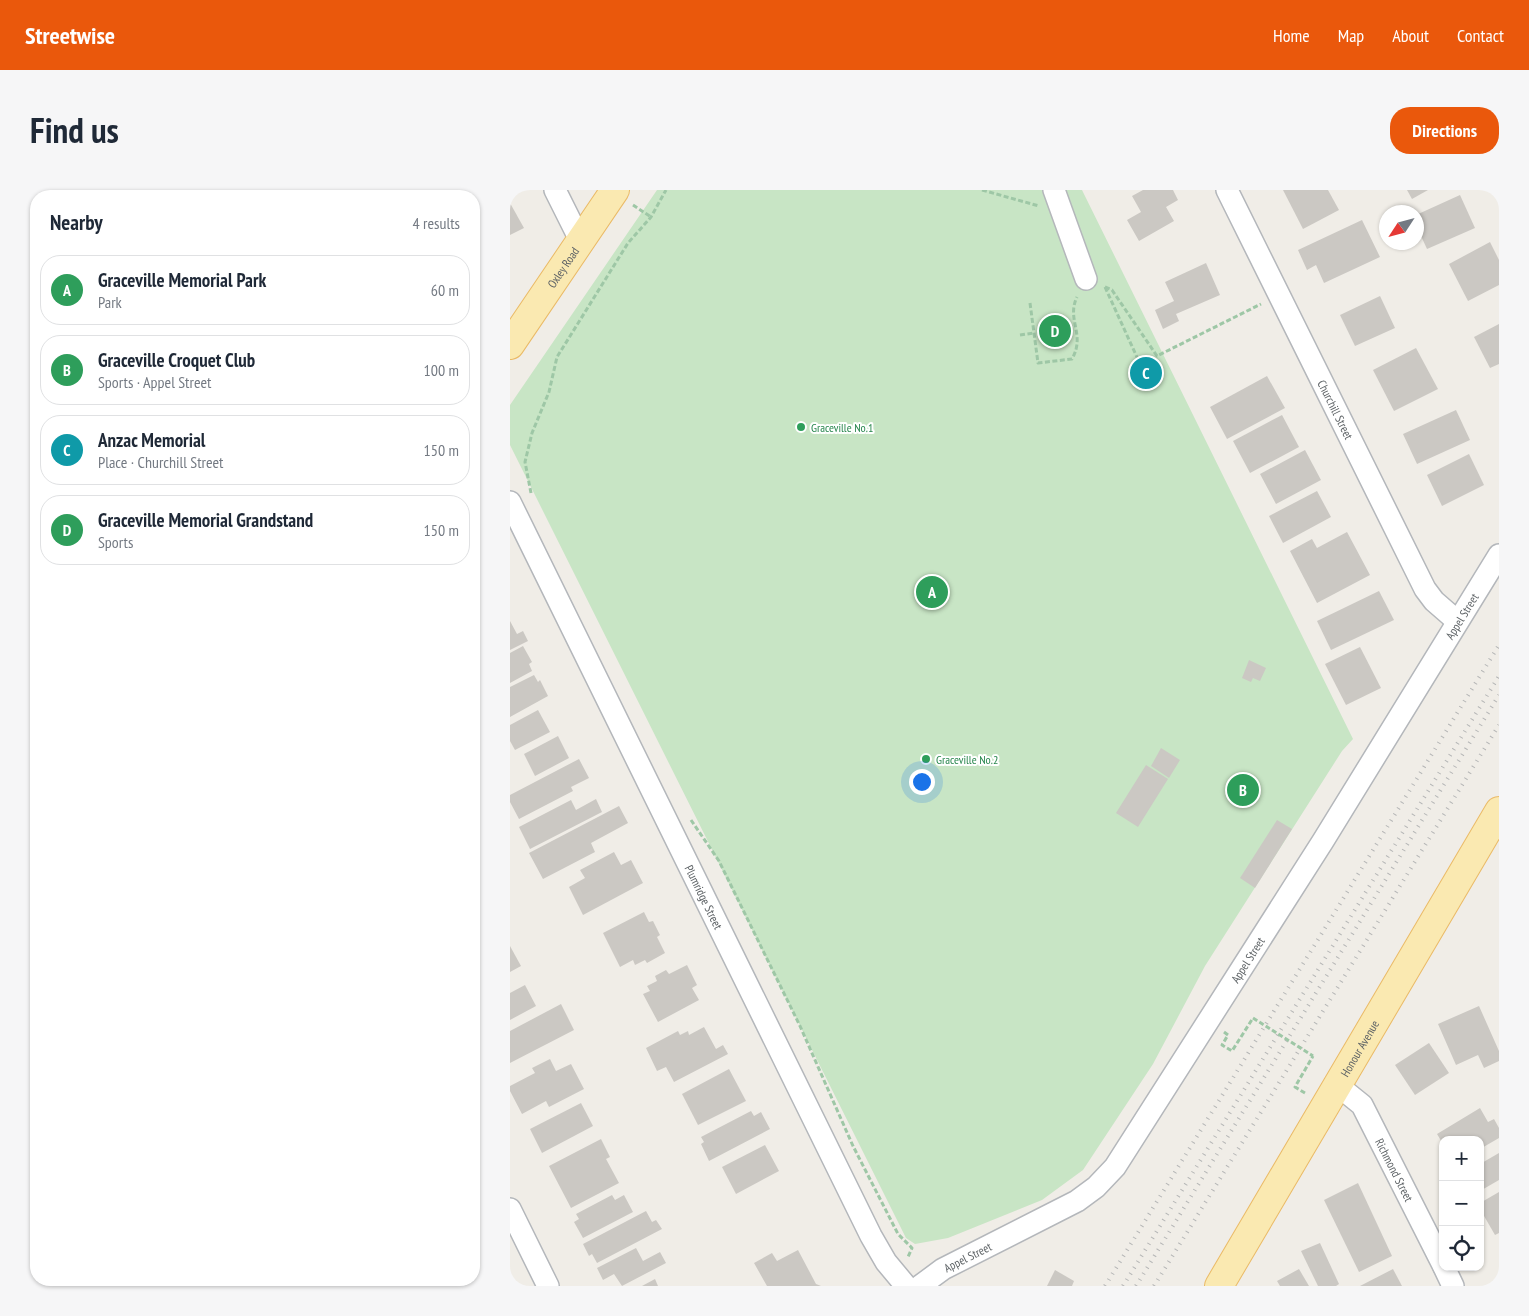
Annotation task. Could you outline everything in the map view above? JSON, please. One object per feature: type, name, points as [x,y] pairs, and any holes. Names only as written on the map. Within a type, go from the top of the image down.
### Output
[{"type":"main road","name":"Oxley Road","points":[[510,345],[615,190]]},
{"type":"main road","name":"Honour Avenue","points":[[1219,1286],[1336,1084],[1499,811]]},
{"type":"street","points":[[555,190],[580,240]]},
{"type":"street","points":[[1054,190],[1096,283]]},
{"type":"street","name":"Churchill Street","points":[[1227,190],[1426,589],[1434,601],[1457,621]]},
{"type":"street","name":"Plumridge Street","points":[[510,502],[866,1228],[886,1262],[906,1286]]},
{"type":"street","name":"Appel Street","points":[[920,1286],[944,1269],[1077,1201],[1096,1187],[1115,1167],[1323,841],[1499,555]]},
{"type":"street","name":"Richmond Street","points":[[1336,1084],[1362,1105],[1439,1258]]},
{"type":"street","points":[[510,1209],[548,1286]]},
{"type":"street","name":"Richmond Street","points":[[1446,1271],[1453,1286]]},
{"type":"path","points":[[533,499],[525,462],[532,434],[549,392],[557,357],[628,243],[651,217],[666,190]]},
{"type":"path","points":[[982,190],[1064,213]]},
{"type":"path","points":[[638,209],[651,217]]},
{"type":"path","points":[[1096,283],[1112,290],[1157,356],[1279,295]]},
{"type":"path","points":[[1030,303],[1038,363],[1072,359],[1079,347],[1073,306],[1096,283]]},
{"type":"path","points":[[1096,283],[1141,366]]},
{"type":"path","points":[[1020,335],[1034,333]]},
{"type":"path","points":[[689,816],[720,861],[800,1026],[853,1146],[898,1234],[912,1248],[908,1257]]},
{"type":"path","points":[[1222,1031],[1228,1035],[1222,1045],[1232,1051],[1253,1018],[1313,1056],[1295,1087],[1305,1093]]},
{"type":"green space","points":[[657,190],[1082,190],[1353,739],[1342,751],[1205,966],[1153,1064],[1083,1170],[1042,1200],[948,1238],[915,1244],[906,1238],[510,445],[510,405]]},
{"type":"building","points":[[1143,190],[1173,190],[1178,200],[1166,207],[1174,221],[1139,241],[1127,220],[1141,212],[1132,196]]},
{"type":"building","points":[[1283,190],[1328,190],[1339,210],[1303,229]]},
{"type":"building","points":[[1407,190],[1428,190],[1412,199]]},
{"type":"building","points":[[1460,195],[1475,228],[1427,249],[1424,242],[1424,211]]},
{"type":"building","points":[[510,203],[524,228],[510,235]]},
{"type":"building","points":[[1362,220],[1380,257],[1324,283],[1316,265],[1307,270],[1298,250]]},
{"type":"building","points":[[1490,242],[1499,260],[1499,285],[1468,301],[1449,264]]},
{"type":"building","points":[[1206,263],[1220,295],[1176,314],[1179,321],[1163,329],[1155,310],[1174,301],[1165,282]]},
{"type":"building","points":[[1380,296],[1395,328],[1355,346],[1340,315]]},
{"type":"building","points":[[1499,324],[1499,364],[1490,368],[1474,337]]},
{"type":"building","points":[[1416,348],[1438,389],[1394,411],[1373,370]]},
{"type":"building","points":[[1267,376],[1285,408],[1227,439],[1210,407]]},
{"type":"building","points":[[1456,410],[1470,440],[1417,464],[1403,434]]},
{"type":"building","points":[[1282,415],[1299,447],[1250,473],[1233,441]]},
{"type":"building","points":[[1305,450],[1321,480],[1276,504],[1260,474]]},
{"type":"building","points":[[1469,454],[1484,485],[1442,506],[1427,475]]},
{"type":"building","points":[[1317,491],[1331,517],[1283,543],[1269,516]]},
{"type":"building","points":[[1347,532],[1370,575],[1317,603],[1290,551],[1312,539],[1317,548]]},
{"type":"building","points":[[1379,591],[1394,620],[1331,650],[1317,621]]},
{"type":"building","points":[[510,621],[517,634],[523,631],[528,641],[510,650]]},
{"type":"building","points":[[523,646],[532,662],[529,664],[532,671],[510,683],[510,653]]},
{"type":"building","points":[[1360,647],[1381,688],[1346,705],[1325,664]]},
{"type":"building","points":[[1249,660],[1266,668],[1260,681],[1253,678],[1251,682],[1242,678]]},
{"type":"building","points":[[534,675],[538,682],[540,680],[548,696],[510,717],[510,687]]},
{"type":"building","points":[[538,710],[550,732],[515,750],[510,741],[510,725]]},
{"type":"building","points":[[558,736],[569,758],[535,776],[524,754]]},
{"type":"building","points":[[1161,748],[1180,760],[1169,778],[1151,766]]},
{"type":"building","points":[[579,759],[589,778],[571,787],[573,791],[519,819],[510,802],[510,795]]},
{"type":"building","points":[[1146,765],[1168,779],[1138,827],[1116,813]]},
{"type":"building","points":[[596,799],[602,812],[530,849],[519,827],[571,800],[576,810]]},
{"type":"building","points":[[619,806],[628,823],[591,843],[595,852],[543,879],[529,853]]},
{"type":"building","points":[[1277,820],[1292,829],[1255,888],[1240,878]]},
{"type":"building","points":[[614,852],[621,865],[631,860],[643,883],[583,915],[569,887],[585,878],[580,870]]},
{"type":"building","points":[[644,912],[649,922],[653,921],[660,935],[657,937],[665,953],[647,963],[645,960],[635,965],[633,960],[620,967],[603,933]]},
{"type":"building","points":[[510,946],[521,966],[510,972]]},
{"type":"building","points":[[687,965],[697,985],[692,988],[699,1000],[658,1022],[643,994],[650,991],[647,986],[657,981],[655,976],[666,970],[669,974]]},
{"type":"building","points":[[525,985],[536,1006],[510,1020],[510,993]]},
{"type":"building","points":[[561,1004],[574,1030],[510,1063],[510,1031]]},
{"type":"building","points":[[1479,1006],[1499,1051],[1499,1061],[1484,1068],[1478,1055],[1456,1065],[1438,1024]]},
{"type":"building","points":[[704,1027],[716,1049],[723,1045],[728,1054],[674,1082],[666,1067],[657,1071],[646,1048],[678,1031],[680,1035],[688,1031],[689,1035]]},
{"type":"building","points":[[1429,1043],[1449,1073],[1415,1095],[1395,1065]]},
{"type":"building","points":[[550,1059],[556,1071],[571,1064],[584,1089],[549,1107],[546,1101],[522,1114],[510,1091],[510,1086],[535,1073],[532,1068]]},
{"type":"building","points":[[729,1069],[746,1101],[698,1125],[682,1094]]},
{"type":"building","points":[[581,1103],[593,1126],[542,1153],[530,1129]]},
{"type":"building","points":[[1480,1108],[1488,1122],[1494,1119],[1499,1128],[1499,1138],[1484,1147],[1484,1136],[1439,1137],[1437,1134]]},
{"type":"building","points":[[751,1111],[754,1116],[761,1112],[770,1129],[709,1161],[701,1144],[704,1142],[701,1137]]},
{"type":"building","points":[[601,1139],[610,1157],[606,1159],[619,1183],[571,1208],[549,1166]]},
{"type":"building","points":[[765,1145],[779,1171],[736,1194],[722,1167]]},
{"type":"building","points":[[1499,1153],[1499,1180],[1484,1189],[1484,1181],[1484,1162]]},
{"type":"building","points":[[1358,1183],[1392,1256],[1359,1272],[1324,1200]]},
{"type":"building","points":[[1499,1192],[1499,1233],[1495,1235],[1484,1216],[1484,1201]]},
{"type":"building","points":[[612,1195],[615,1200],[624,1195],[633,1212],[583,1238],[574,1222],[579,1219],[576,1214]]},
{"type":"building","points":[[646,1211],[652,1222],[656,1220],[662,1229],[597,1263],[592,1254],[589,1256],[583,1244]]},
{"type":"building","points":[[1320,1243],[1339,1284],[1336,1286],[1318,1286],[1301,1251]]},
{"type":"building","points":[[636,1248],[643,1261],[660,1252],[666,1263],[622,1286],[614,1274],[603,1280],[597,1268]]},
{"type":"building","points":[[798,1250],[816,1284],[821,1286],[767,1286],[754,1263],[772,1253],[777,1261]]},
{"type":"building","points":[[1299,1269],[1309,1286],[1280,1286],[1277,1281]]},
{"type":"building","points":[[1393,1269],[1402,1286],[1360,1286]]},
{"type":"building","points":[[1055,1270],[1074,1281],[1072,1286],[1047,1286]]},
{"type":"building","points":[[655,1279],[658,1286],[642,1286]]},
{"type":"railway","points":[[1105,1286],[1499,645]]},
{"type":"railway","points":[[1123,1286],[1499,676]]},
{"type":"railway","points":[[1136,1286],[1499,695]]},
{"type":"railway","points":[[1154,1286],[1499,725]]},
{"type":"place","name":"Graceville Memorial Grandstand","points":[[1055,331]]},
{"type":"place","name":"Anzac Memorial","points":[[1146,373]]},
{"type":"place","name":"Graceville No.1","points":[[801,427]]},
{"type":"place","name":"Graceville Memorial Park","points":[[932,592]]},
{"type":"place","name":"Graceville No.2","points":[[926,759]]},
{"type":"place","name":"Graceville Croquet Club","points":[[1243,790]]}]
